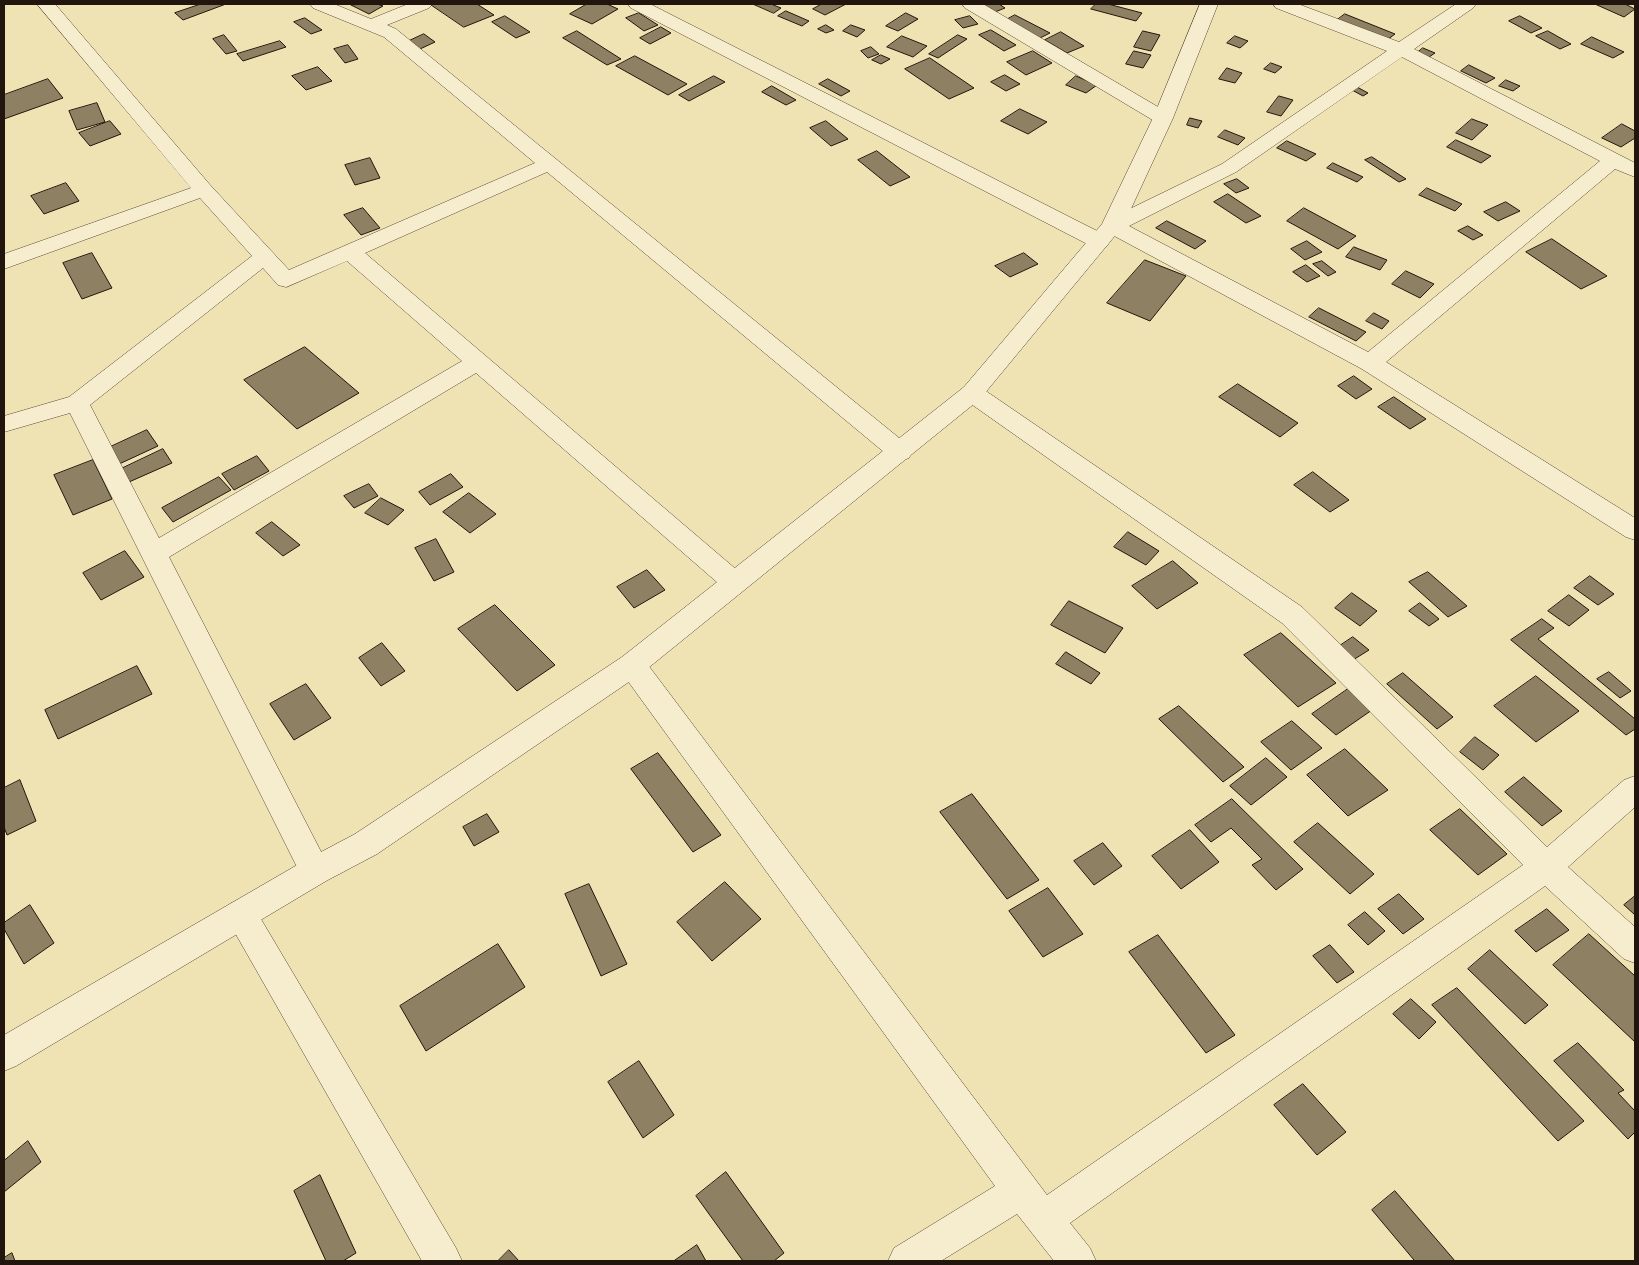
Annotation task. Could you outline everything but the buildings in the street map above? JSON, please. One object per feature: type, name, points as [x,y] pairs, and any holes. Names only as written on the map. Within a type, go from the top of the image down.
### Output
[{"type":"street","points":[[46,4],[204,190],[286,280],[549,164]]},
{"type":"street","points":[[319,4],[390,33],[900,452]]},
{"type":"street","points":[[371,25],[423,4]]},
{"type":"street","points":[[637,4],[1370,363],[1635,530]]},
{"type":"street","points":[[971,4],[1164,118]]},
{"type":"street","points":[[4,1054],[315,871],[366,844],[632,665],[972,394],[1105,234],[1164,118],[1209,4]]},
{"type":"street","points":[[1282,4],[1402,50],[1614,158],[1635,171]]},
{"type":"street","points":[[1105,234],[1229,168],[1467,4]]},
{"type":"street","points":[[1370,363],[1614,158]]},
{"type":"street","points":[[4,262],[204,190]]},
{"type":"street","points":[[350,252],[735,583]]},
{"type":"street","points":[[4,424],[77,403],[265,256]]},
{"type":"street","points":[[153,554],[478,362]]},
{"type":"street","points":[[972,394],[1292,615],[1546,867],[1635,948]]},
{"type":"street","points":[[77,403],[315,871]]},
{"type":"street","points":[[632,665],[1020,1191],[1077,1261]]},
{"type":"street","points":[[1044,1219],[1546,867],[1635,789]]},
{"type":"street","points":[[241,914],[443,1261]]},
{"type":"street","points":[[907,1261],[1020,1191]]}]
